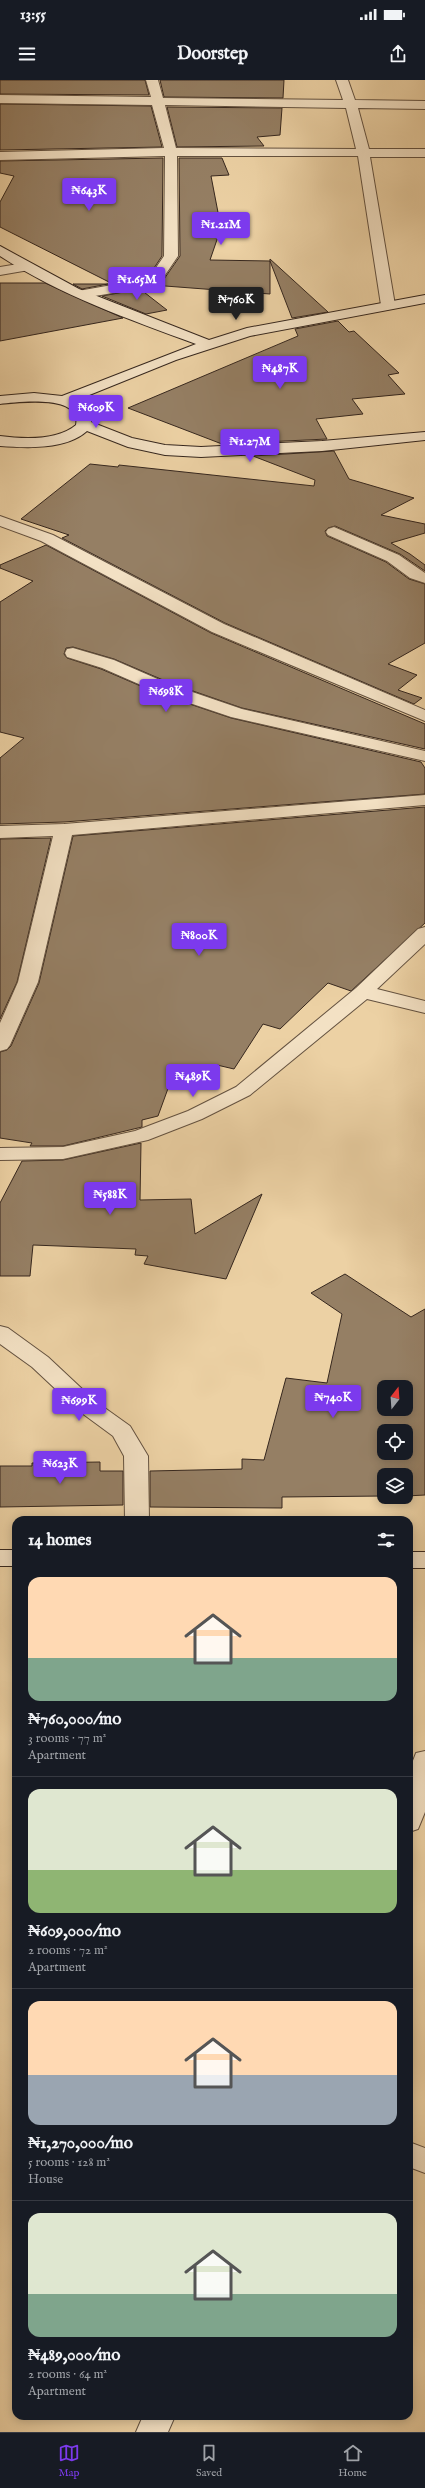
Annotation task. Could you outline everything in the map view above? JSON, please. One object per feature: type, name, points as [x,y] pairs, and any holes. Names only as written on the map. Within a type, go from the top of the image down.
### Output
[{"type":"street","points":[[83,294],[131,286],[156,278],[171,256],[171,152],[152,80]]},
{"type":"street","points":[[342,80],[352,104],[363,153],[388,305]]},
{"type":"street","points":[[0,99],[425,105]]},
{"type":"street","points":[[0,156],[171,152],[425,153]]},
{"type":"street","points":[[0,250],[24,267],[83,294],[143,320],[208,344]]},
{"type":"street","points":[[0,270],[24,267]]},
{"type":"street","points":[[0,392],[18,397],[62,400],[208,344],[246,332],[425,299]]},
{"type":"street","points":[[0,400],[18,397]]},
{"type":"street","points":[[0,441],[24,443],[62,438],[76,432],[84,424],[85,418],[82,411],[62,400]]},
{"type":"street","points":[[84,424],[128,442],[165,450],[201,452],[322,446],[425,436]]},
{"type":"street","points":[[0,452],[24,443]]},
{"type":"street","points":[[0,521],[47,538],[218,628],[425,716]]},
{"type":"street","points":[[334,532],[393,558],[416,575],[425,578]]},
{"type":"street","points":[[73,653],[108,664],[163,688],[237,713],[425,756]]},
{"type":"street","points":[[0,832],[64,830],[252,812],[425,800]]},
{"type":"street","points":[[0,1045],[28,982],[64,830]]},
{"type":"street","points":[[0,1154],[63,1153],[141,1136],[195,1115],[243,1091],[363,992],[425,933]]},
{"type":"street","points":[[363,992],[425,1007]]},
{"type":"street","points":[[0,1333],[40,1362],[87,1406],[122,1431],[136,1456],[137,1516]]},
{"type":"street","points":[[0,1558],[12,1558]]},
{"type":"street","points":[[413,1560],[425,1560]]},
{"type":"street","points":[[413,1806],[425,1760]]},
{"type":"street","points":[[413,2156],[425,2161]]},
{"type":"street","points":[[152,2432],[157,2420]]},
{"type":"building","points":[[0,80],[145,80],[149,95],[0,94]]},
{"type":"building","points":[[160,80],[284,80],[283,98],[164,97]]},
{"type":"building","points":[[0,104],[151,106],[162,147],[0,150]]},
{"type":"building","points":[[167,107],[282,108],[280,135],[257,137],[264,146],[177,147]]},
{"type":"building","points":[[163,158],[162,256],[150,274],[129,281],[109,282],[0,227],[0,202],[14,176],[0,173],[0,161]]},
{"type":"building","points":[[179,158],[222,158],[229,175],[211,176],[221,228],[210,260],[270,261],[270,294],[152,285],[162,282],[180,256]]},
{"type":"building","points":[[270,259],[328,312],[292,318]]},
{"type":"building","points":[[0,283],[45,283],[123,318],[0,341]]},
{"type":"building","points":[[73,284],[108,284],[82,289]]},
{"type":"building","points":[[140,289],[167,310],[146,314],[102,296]]},
{"type":"building","points":[[338,321],[349,332],[354,331],[399,373],[388,375],[405,394],[352,399],[363,414],[316,419],[327,439],[222,444],[128,408],[298,336],[295,329]]},
{"type":"building","points":[[334,451],[349,479],[414,498],[381,515],[425,524],[425,533],[391,543],[425,565],[425,571],[400,554],[335,526],[328,528],[325,531],[327,536],[386,562],[409,579],[425,584],[425,643],[388,664],[417,675],[398,690],[422,698],[414,704],[225,623],[62,538],[69,535],[21,519],[90,464],[118,467],[119,465],[314,486],[315,480],[253,456]]},
{"type":"building","points":[[46,545],[211,633],[425,724],[425,749],[242,708],[170,683],[114,659],[73,647],[66,648],[64,654],[67,658],[101,669],[157,693],[231,718],[421,762],[425,768],[425,794],[64,822],[0,824],[0,758],[24,738],[0,732],[0,602],[33,581],[0,568],[0,565]]},
{"type":"building","points":[[425,807],[425,923],[351,991],[328,983],[280,1029],[263,1024],[234,1069],[217,1065],[207,1083],[174,1072],[158,1116],[142,1120],[142,1127],[63,1146],[30,1146],[32,1143],[0,1138],[0,1052],[7,1050],[11,1046],[39,983],[73,836]]},
{"type":"building","points":[[51,838],[17,982],[0,1019],[0,839]]},
{"type":"building","points":[[141,1143],[140,1200],[191,1199],[195,1234],[262,1194],[226,1279],[144,1264],[148,1256],[135,1255],[136,1249],[33,1245],[30,1276],[0,1276],[0,1203],[22,1161],[63,1160]]},
{"type":"building","points":[[345,1274],[411,1317],[425,1309],[425,1495],[413,1496],[413,1468],[377,1468],[377,1496],[282,1497],[282,1508],[150,1507],[150,1471],[242,1469],[242,1459],[264,1460],[286,1378],[327,1383],[342,1314],[311,1293]]},
{"type":"building","points":[[100,1462],[100,1471],[123,1471],[123,1505],[0,1507],[0,1466],[32,1466],[32,1463]]}]
